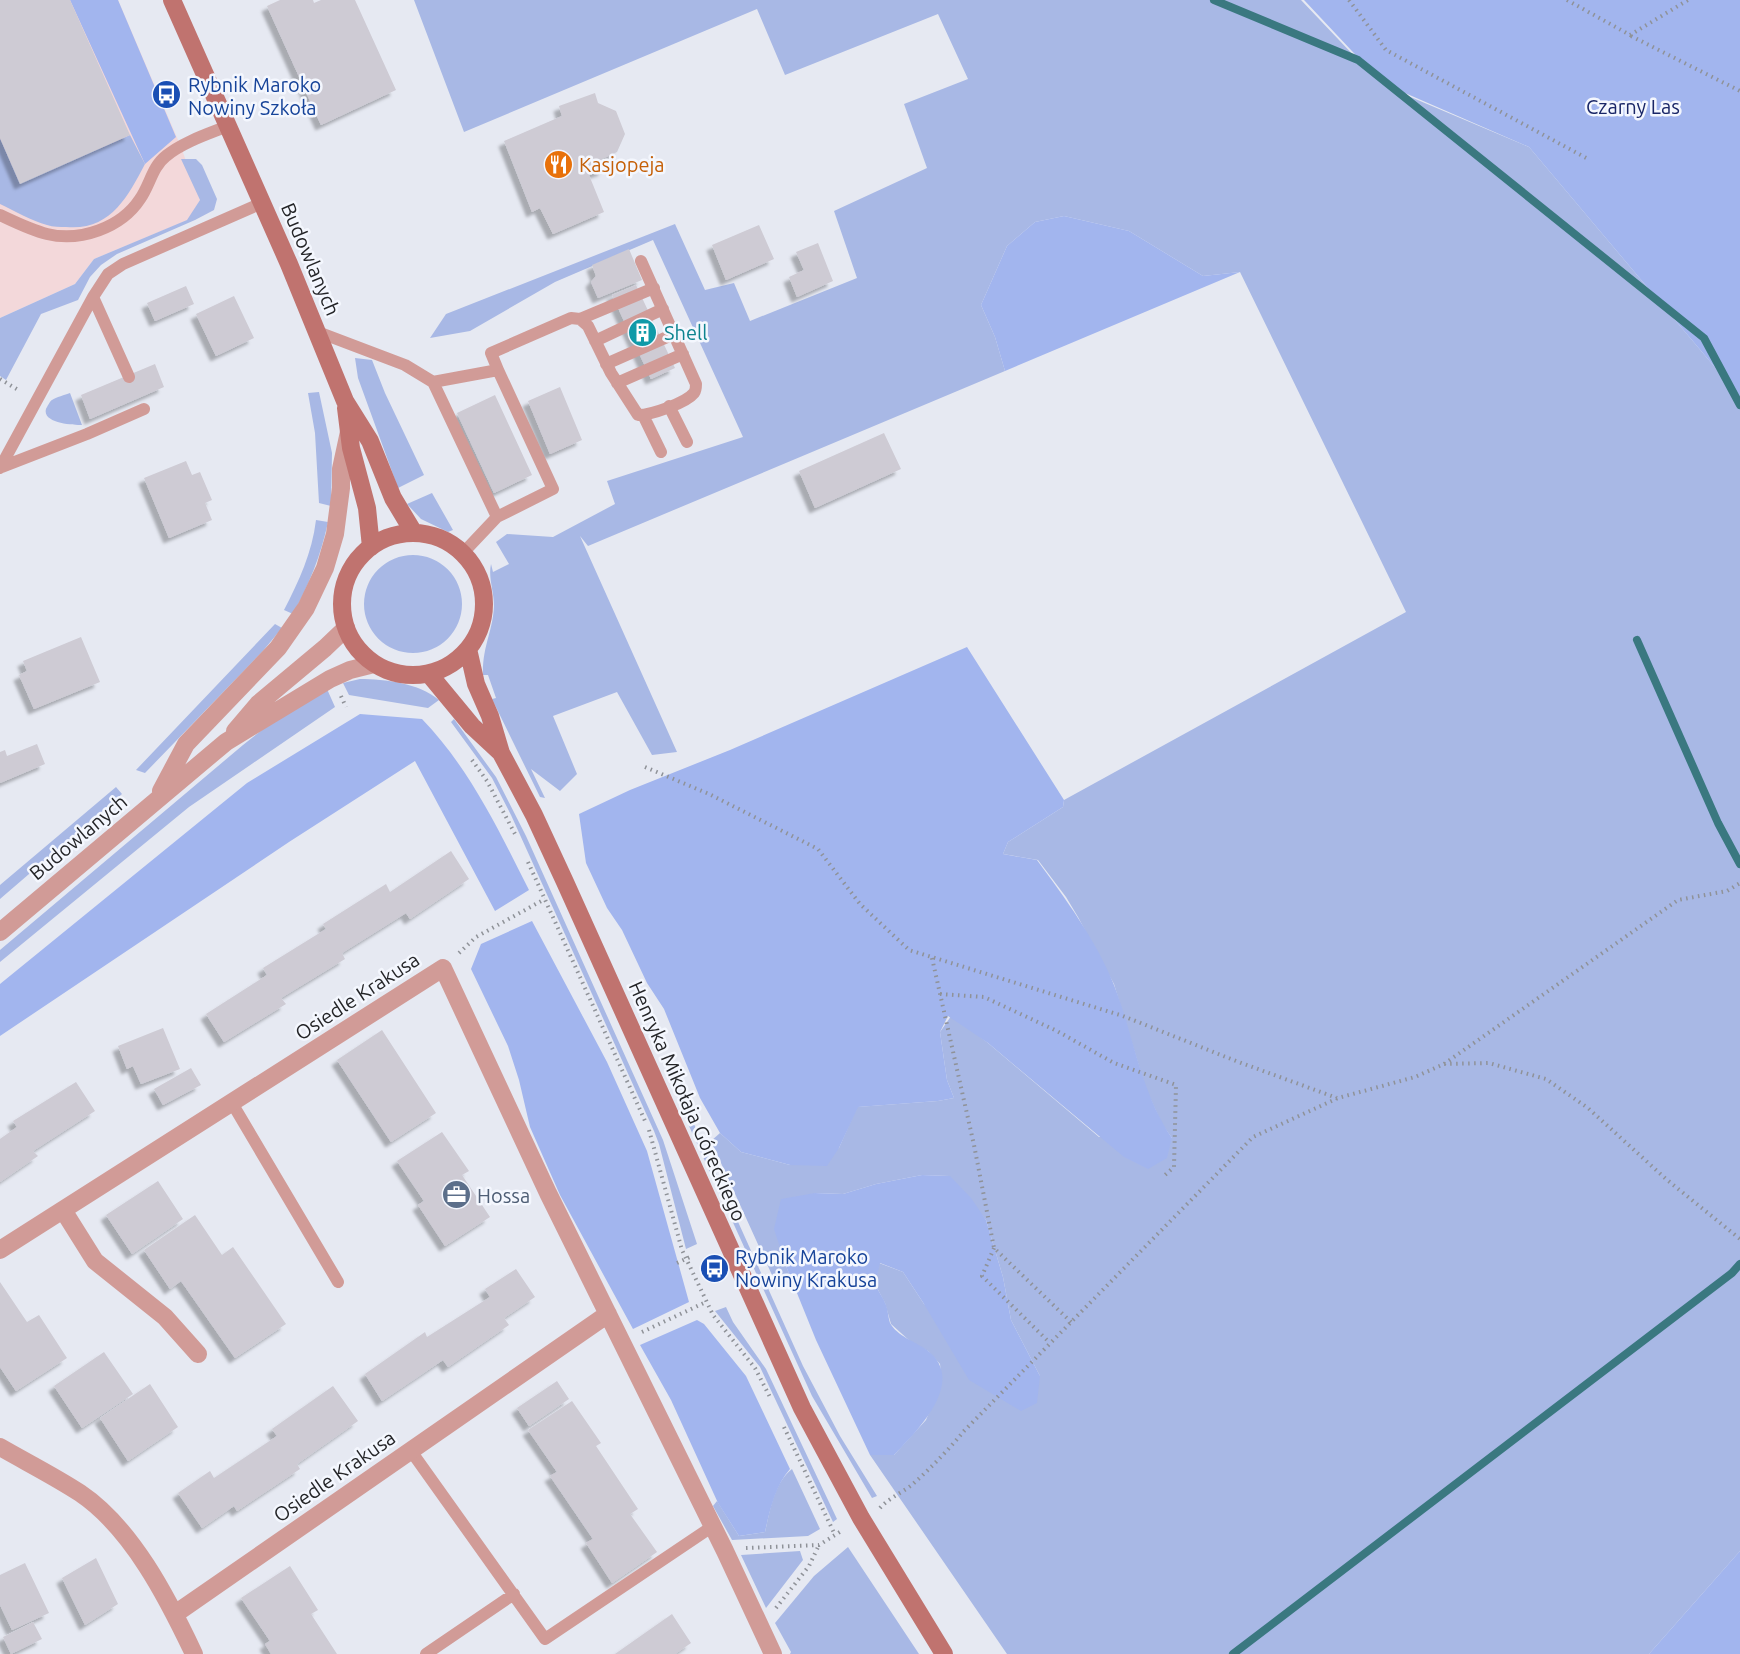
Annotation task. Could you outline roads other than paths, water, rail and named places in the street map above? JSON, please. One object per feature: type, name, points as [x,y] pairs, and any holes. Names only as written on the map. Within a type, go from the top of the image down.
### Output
[{"type":"main road","name":"Budowlanych","points":[[172,0],[318,332],[345,400],[370,441],[398,507],[414,533]]},
{"type":"main road","points":[[345,400],[349,432],[367,508],[371,547]]},
{"type":"main road","points":[[414,533],[440,538],[463,553],[478,575],[484,600],[481,626],[468,649],[451,665],[429,674],[404,675],[374,664],[360,652],[346,628],[342,611],[345,584],[352,567],[371,547],[395,535],[414,533]]},
{"type":"main road","name":"Henryka Mikołaja Góreckiego","points":[[468,649],[476,684],[490,716],[501,753],[534,815],[565,882],[802,1408],[861,1518],[944,1654]]},
{"type":"main road","name":"Henryka Mikołaja Góreckiego","points":[[429,674],[472,726],[501,753]]},
{"type":"street","name":"Budowlanych","points":[[157,800],[186,744],[278,648],[306,608],[325,568],[333,542],[339,514],[341,469],[349,432]]},
{"type":"street","points":[[226,742],[258,704],[346,628]]},
{"type":"street","name":"Budowlanych","points":[[0,932],[226,742],[330,679],[350,670],[374,664]]},
{"type":"street","name":"Osiedle Krakusa","points":[[0,1250],[443,968],[548,1193],[713,1526],[773,1654]]},
{"type":"street","points":[[63,1210],[95,1261],[165,1317],[198,1354]]},
{"type":"street","name":"Osiedle Krakusa","points":[[175,1614],[608,1314]]},
{"type":"street","points":[[0,1447],[81,1494],[120,1531],[161,1588],[194,1654]]},
{"type":"lane","points":[[0,215],[39,231],[63,237],[98,231],[129,213],[141,198],[158,163],[166,155],[228,126]]},
{"type":"lane","points":[[1,467],[93,297],[108,274],[123,264],[262,203]]},
{"type":"lane","points":[[463,553],[497,517],[554,489],[491,353],[571,318],[580,320],[588,326],[606,364],[638,415],[651,414],[689,398],[695,392],[696,384],[642,261]]},
{"type":"lane","points":[[580,320],[654,288]]},
{"type":"lane","points":[[93,297],[129,377]]},
{"type":"lane","points":[[595,341],[663,309]]},
{"type":"lane","points":[[318,332],[405,365],[433,382],[497,517]]},
{"type":"lane","points":[[606,364],[674,334]]},
{"type":"lane","points":[[617,383],[683,354]]},
{"type":"lane","points":[[433,382],[498,370]]},
{"type":"lane","points":[[669,406],[687,441]]},
{"type":"lane","points":[[1,467],[144,410]]},
{"type":"lane","points":[[643,415],[661,452]]},
{"type":"lane","points":[[232,1103],[338,1282]]},
{"type":"lane","points":[[411,1451],[545,1640],[713,1526]]},
{"type":"lane","points":[[426,1654],[514,1594]]},
{"type":"waterway","points":[[1214,0],[1358,60],[1704,338],[1740,405]]},
{"type":"waterway","points":[[1637,640],[1718,823],[1740,864]]},
{"type":"waterway","points":[[1233,1654],[1732,1273],[1740,1264]]},
{"type":"place","name":"Rybnik Maroko Nowiny Szkoła","points":[[167,95]]},
{"type":"place","name":"Kasjopeja","points":[[558,164]]},
{"type":"place","name":"Shell","points":[[643,332]]},
{"type":"place","name":"Hossa","points":[[456,1195]]},
{"type":"place","name":"Rybnik Maroko Nowiny Krakusa","points":[[714,1268]]},
{"type":"park label","name":"Czarny Las","points":[[1633,106]]}]
